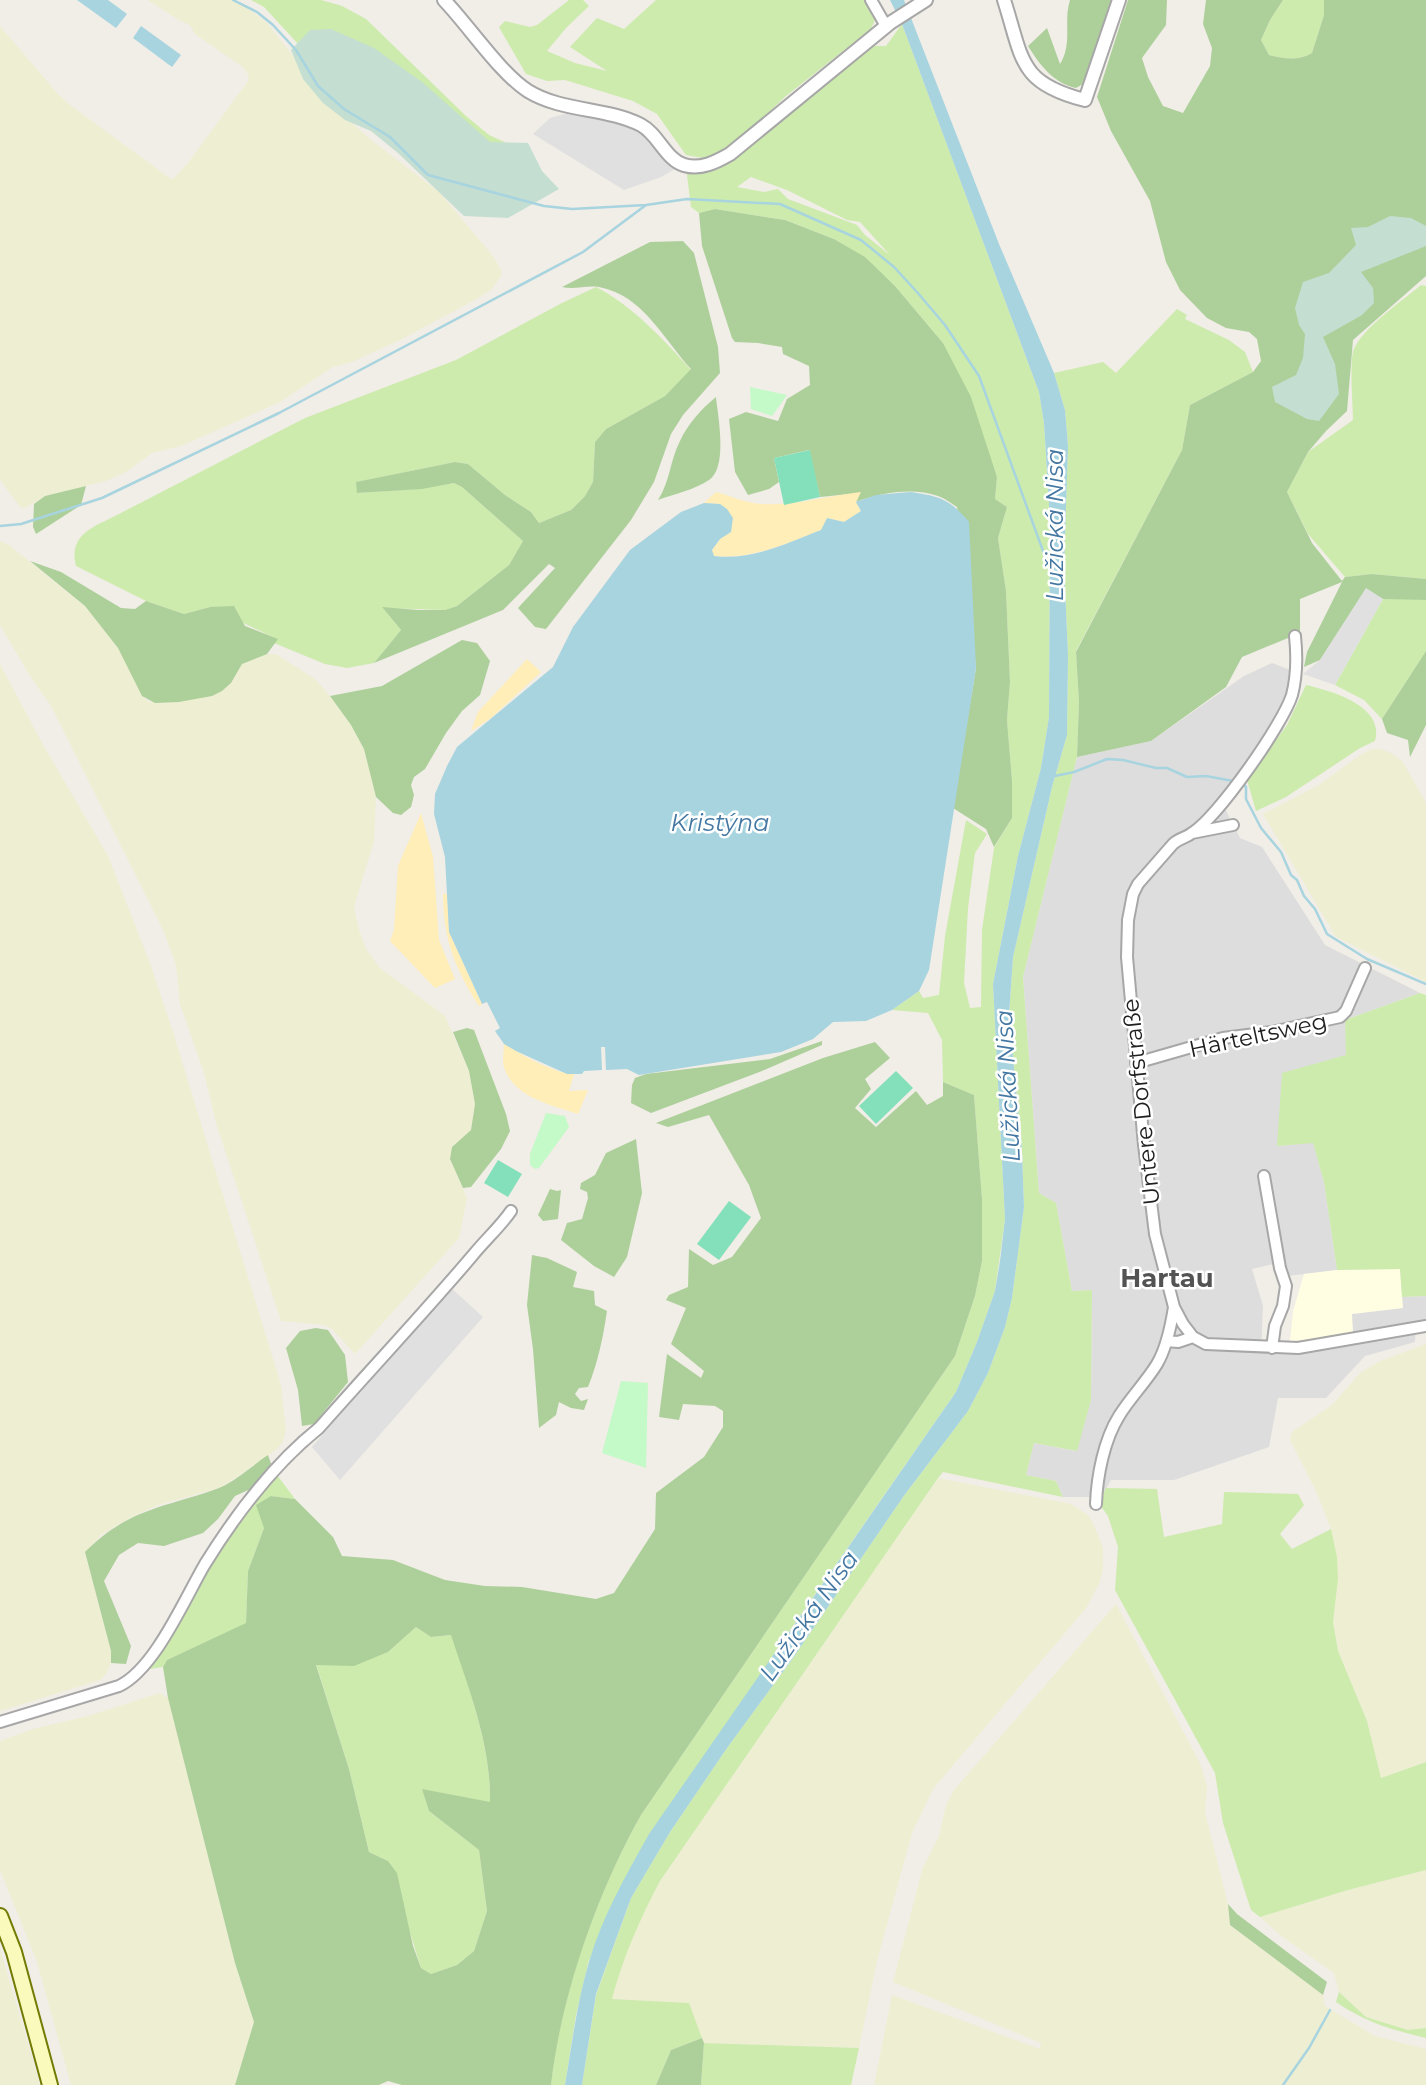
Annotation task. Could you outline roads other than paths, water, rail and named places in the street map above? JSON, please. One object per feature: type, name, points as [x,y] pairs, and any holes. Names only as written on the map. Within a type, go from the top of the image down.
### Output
[{"type":"main road","points":[[0,1916],[14,1952],[50,2085]]},
{"type":"street","points":[[444,0],[526,90],[543,99],[626,119],[643,126],[676,160],[688,166],[709,165],[730,154],[888,24],[926,0]]},
{"type":"street","points":[[871,0],[888,24]]},
{"type":"street","points":[[1004,0],[1029,71],[1048,88],[1085,100],[1119,0]]},
{"type":"street","name":"Untere Dorfstraße","points":[[1193,1337],[1174,1307],[1155,1234],[1126,957],[1129,906],[1138,884],[1173,844],[1192,833],[1238,782],[1287,708],[1295,681],[1294,636]]},
{"type":"street","points":[[1192,833],[1233,825]]},
{"type":"street","name":"Härteltsweg","points":[[1136,1063],[1223,1038],[1272,1032],[1340,1017],[1346,1011],[1365,968]]},
{"type":"street","points":[[1264,1176],[1280,1268],[1286,1286],[1272,1348]]},
{"type":"street","points":[[0,1722],[119,1686],[135,1675],[152,1655],[206,1563],[260,1488],[300,1443],[319,1428],[438,1297],[511,1211]]},
{"type":"street","points":[[1096,1504],[1104,1454],[1114,1425],[1159,1362],[1167,1341],[1174,1307]]},
{"type":"street","points":[[1167,1341],[1178,1342],[1193,1337],[1199,1342],[1214,1346],[1311,1347],[1426,1326]]},
{"type":"water","points":[[77,0],[108,0],[127,14],[116,28]]},
{"type":"water","name":"Lužická Nisa","points":[[890,0],[904,0],[999,244],[1054,373],[1065,410],[1068,446],[1064,567],[1068,655],[1067,735],[1052,787],[1013,957],[1009,1015],[1022,1151],[1024,1207],[1012,1298],[1005,1327],[988,1373],[968,1411],[903,1497],[793,1658],[727,1748],[670,1832],[631,1898],[596,1994],[582,2085],[565,2085],[589,1962],[623,1881],[649,1834],[956,1392],[995,1291],[1000,1261],[1005,1219],[993,984],[1018,856],[1041,768],[1049,717],[1050,520],[1044,423],[1039,392],[902,24]]},
{"type":"water","points":[[141,26],[181,55],[172,67],[133,38]]},
{"type":"water","name":"Kristýna","points":[[910,492],[943,500],[956,508],[969,522],[976,668],[929,970],[919,991],[892,1010],[866,1021],[833,1022],[813,1039],[781,1052],[639,1075],[627,1069],[606,1070],[605,1047],[601,1047],[602,1070],[567,1074],[504,1044],[495,1031],[500,1028],[487,1002],[482,1004],[449,932],[445,857],[434,814],[435,794],[457,747],[553,667],[573,627],[630,550],[681,512],[704,503],[720,504],[727,509],[733,518],[731,532],[720,539],[712,550],[714,556],[742,556],[769,550],[821,530],[827,518],[844,522],[861,511],[856,502],[876,495]]},
{"type":"waterway","name":"Lužická Nisa","points":[[233,0],[257,12],[273,25],[296,50],[318,86],[344,109],[390,137],[428,175],[544,206],[572,209],[646,205],[687,199],[780,204],[861,240],[894,267],[917,292],[945,325],[979,376],[1050,570]]},
{"type":"waterway","points":[[0,526],[21,524],[102,498],[279,413],[583,252],[646,205]]},
{"type":"waterway","points":[[1055,776],[1074,772],[1107,759],[1167,768],[1187,777],[1206,776],[1233,781]]},
{"type":"waterway","points":[[1243,784],[1246,787],[1246,799],[1261,828],[1281,852],[1291,875],[1315,909],[1327,934],[1367,959],[1426,984]]},
{"type":"waterway","points":[[1283,2085],[1309,2048],[1330,2010]]},
{"type":"district","name":"Hartau","points":[[1167,1278]]}]
